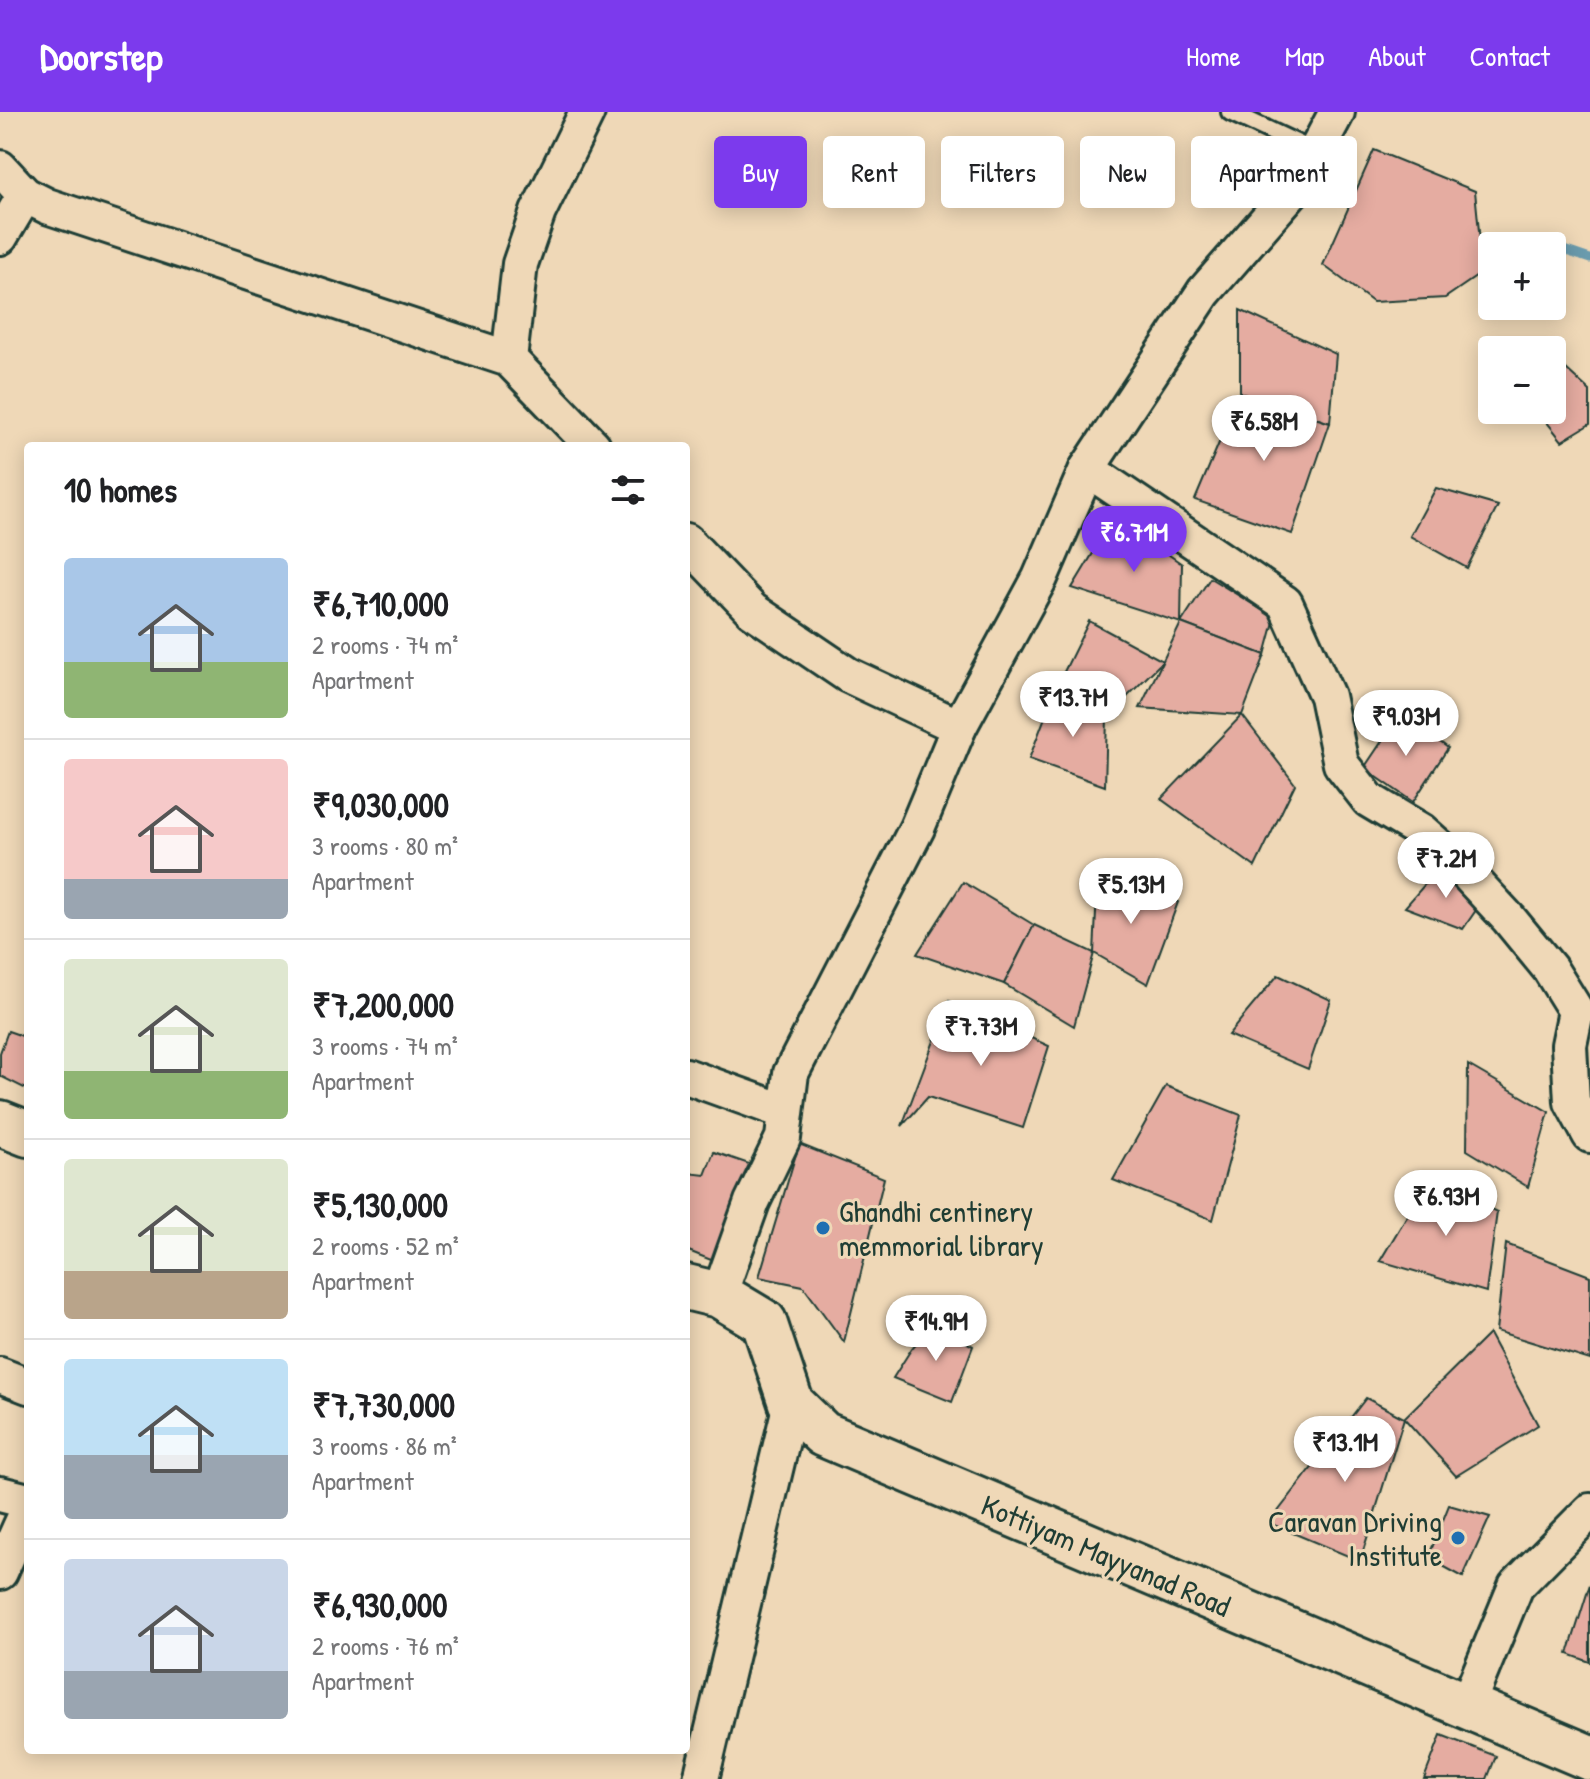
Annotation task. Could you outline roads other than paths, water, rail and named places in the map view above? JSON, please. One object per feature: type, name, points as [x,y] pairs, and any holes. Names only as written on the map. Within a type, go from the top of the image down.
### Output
[{"type":"main road","points":[[0,1123],[24,1132]]},
{"type":"main road","name":"Kottiyam Mayyanad Road","points":[[702,1291],[764,1322],[791,1403],[823,1434],[1590,1758]]},
{"type":"street","points":[[509,359],[520,264],[538,212],[587,112]]},
{"type":"street","points":[[1324,136],[1337,112]]},
{"type":"street","points":[[0,168],[25,195],[47,206],[509,359],[589,442]]},
{"type":"street","points":[[0,237],[25,195]]},
{"type":"street","points":[[702,1291],[752,1202],[783,1138],[791,1073],[917,828],[959,727],[1040,578],[1087,469],[1204,292],[1277,208]]},
{"type":"street","points":[[1087,469],[1285,603],[1327,696],[1341,764],[1369,800],[1421,831],[1458,864],[1550,969],[1576,1011],[1569,1045],[1572,1102],[1590,1135]]},
{"type":"street","points":[[690,545],[752,610],[848,675],[959,727]]},
{"type":"street","points":[[690,1077],[786,1112]]},
{"type":"street","points":[[0,1375],[24,1384]]},
{"type":"street","points":[[701,1779],[791,1403]]},
{"type":"street","points":[[0,1494],[24,1500]]},
{"type":"street","points":[[1466,1707],[1516,1586],[1590,1511]]},
{"type":"street","points":[[0,1572],[24,1519]]},
{"type":"lane","points":[[1230,112],[1281,136]]},
{"type":"waterway","points":[[1566,251],[1590,259]]},
{"type":"place","name":"Ghandhi centinery memmorial library","points":[[823,1228]]},
{"type":"place","name":"Caravan Driving Institute","points":[[1458,1538]]}]
